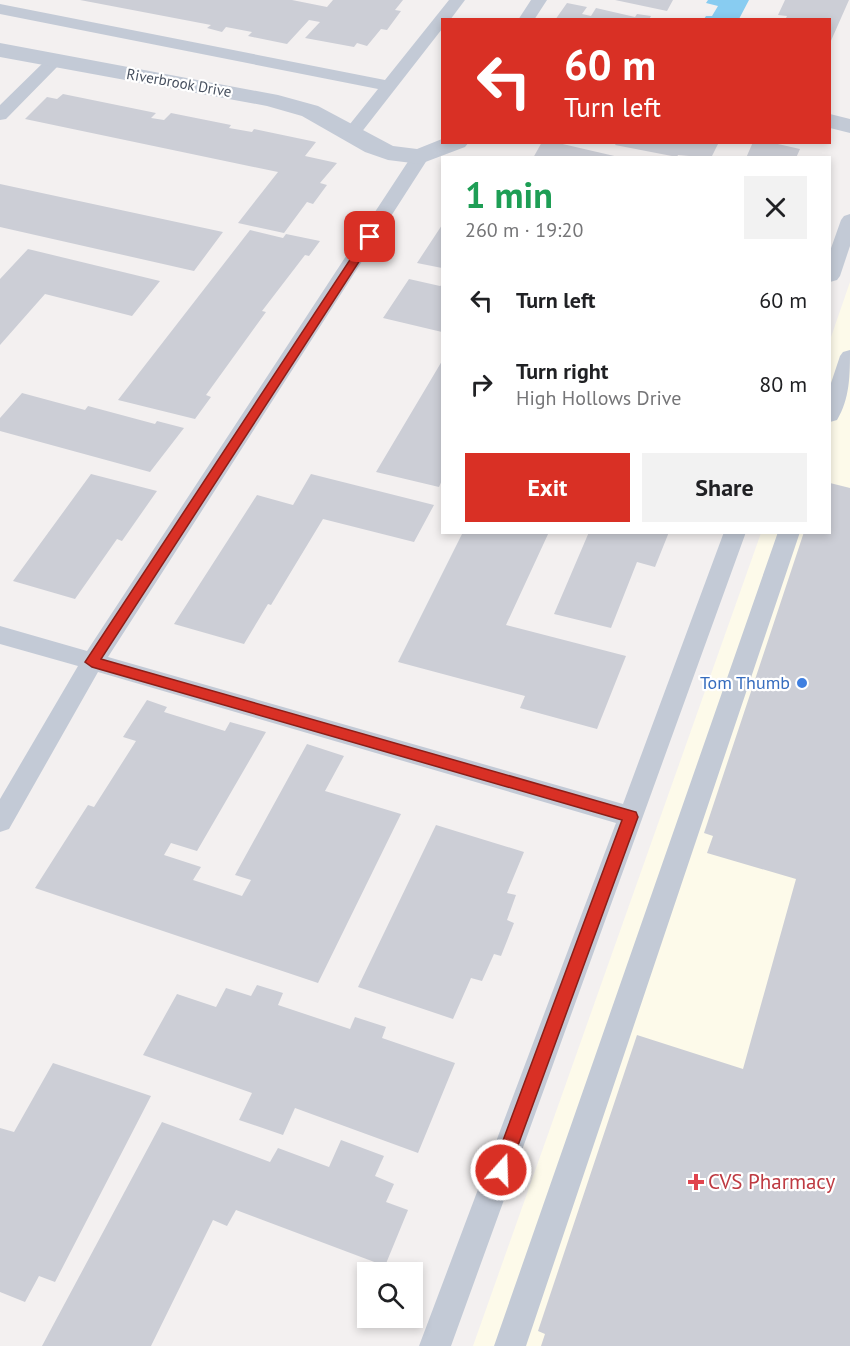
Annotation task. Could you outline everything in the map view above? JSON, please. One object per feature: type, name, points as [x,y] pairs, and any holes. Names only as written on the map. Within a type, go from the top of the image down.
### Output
[{"type":"street","name":"Riverbrook Drive","points":[[0,50],[270,100],[310,111],[373,147],[388,153],[420,157]]},
{"type":"street","points":[[831,121],[850,126]]},
{"type":"street","points":[[420,157],[452,144]]},
{"type":"lane","points":[[444,18],[458,0]]},
{"type":"lane","points":[[527,18],[539,0]]},
{"type":"lane","points":[[0,9],[390,86]]},
{"type":"lane","points":[[351,134],[441,22]]},
{"type":"lane","points":[[0,115],[54,61]]},
{"type":"lane","points":[[0,822],[92,662],[420,157]]},
{"type":"lane","points":[[831,273],[850,220]]},
{"type":"lane","points":[[831,412],[850,356]]},
{"type":"lane","points":[[435,1346],[734,534]]},
{"type":"lane","points":[[510,1346],[788,534]]},
{"type":"lane","points":[[0,635],[631,817]]},
{"type":"shaded area","points":[[850,282],[850,1346],[473,1346],[761,534],[831,534],[831,337]]},
{"type":"water","points":[[708,0],[749,0],[740,18],[705,18],[712,16],[718,6],[706,3]]},
{"type":"building","points":[[80,0],[292,0],[327,7],[333,0],[403,0],[395,10],[401,11],[387,30],[381,29],[367,46],[357,43],[354,47],[305,38],[320,22],[309,20],[287,44],[248,36],[252,32],[226,27],[222,32],[207,28],[211,25]]},
{"type":"building","points":[[615,0],[673,0],[667,11]]},
{"type":"building","points":[[785,0],[849,0],[831,41],[831,18],[786,18],[787,16],[778,15]]},
{"type":"building","points":[[567,3],[587,7],[582,14],[591,16],[596,8],[635,17],[637,14],[651,16],[650,18],[556,18]]},
{"type":"building","points":[[63,94],[156,113],[151,118],[164,120],[171,113],[231,125],[229,128],[252,132],[254,129],[316,142],[305,156],[337,163],[320,183],[327,185],[313,204],[307,202],[284,233],[238,223],[278,172],[25,119],[47,97],[57,99]]},
{"type":"building","points":[[541,144],[563,144],[614,156],[534,156]]},
{"type":"building","points":[[718,144],[712,156],[672,156],[615,145]]},
{"type":"building","points":[[752,144],[778,144],[800,149],[797,156],[747,156]]},
{"type":"building","points":[[0,184],[223,232],[194,271],[0,227]]},
{"type":"building","points":[[441,227],[441,268],[417,263]]},
{"type":"building","points":[[250,230],[283,238],[286,234],[320,241],[309,256],[305,255],[262,311],[266,312],[206,395],[211,397],[195,419],[118,400]]},
{"type":"building","points":[[28,249],[160,281],[132,316],[45,294],[0,345],[0,279]]},
{"type":"building","points":[[409,279],[441,286],[441,332],[383,318]]},
{"type":"building","points":[[441,363],[441,482],[439,487],[376,472]]},
{"type":"building","points":[[22,393],[85,410],[88,406],[155,424],[157,421],[184,428],[150,472],[0,431],[0,418]]},
{"type":"building","points":[[91,474],[157,491],[122,541],[117,539],[75,599],[13,581]]},
{"type":"building","points":[[311,474],[434,505],[414,542],[323,519],[271,605],[268,604],[244,644],[174,624],[257,495],[293,505]]},
{"type":"building","points":[[831,483],[850,488],[850,1346],[541,1346],[545,1334],[538,1331],[637,1035],[743,1069],[796,879],[707,853],[713,836],[704,833],[803,534],[831,534]]},
{"type":"building","points":[[462,534],[548,534],[506,625],[626,656],[597,729],[520,708],[525,696],[398,662]]},
{"type":"building","points":[[588,534],[668,534],[655,567],[637,562],[611,628],[554,614]]},
{"type":"building","points":[[147,700],[167,707],[164,712],[225,731],[230,722],[266,732],[197,851],[171,843],[164,855],[201,867],[193,880],[242,896],[251,880],[235,875],[307,744],[344,756],[325,791],[401,814],[318,983],[35,888],[88,805],[94,807],[136,741],[123,737]]},
{"type":"building","points":[[436,825],[524,852],[507,893],[516,895],[507,920],[514,923],[501,956],[494,954],[482,981],[471,978],[453,1019],[358,987]]},
{"type":"building","points":[[257,985],[283,993],[278,1005],[350,1029],[355,1017],[386,1027],[382,1038],[455,1063],[418,1153],[295,1108],[283,1135],[239,1120],[252,1093],[143,1055],[177,994],[216,1007],[226,988],[251,996]]},
{"type":"building","points":[[53,1063],[151,1096],[55,1282],[39,1276],[25,1302],[0,1292],[0,1128],[14,1132]]},
{"type":"building","points":[[162,1122],[270,1162],[278,1148],[329,1167],[341,1140],[384,1156],[375,1176],[394,1184],[386,1202],[408,1210],[387,1262],[374,1262],[236,1210],[227,1226],[213,1220],[151,1346],[42,1346]]},
{"type":"place","name":"Tom Thumb","points":[[802,683]]},
{"type":"place","name":"CVS Pharmacy","points":[[696,1182]]},
{"type":"route","points":[[370,237],[92,662],[631,817],[501,1170]]}]
